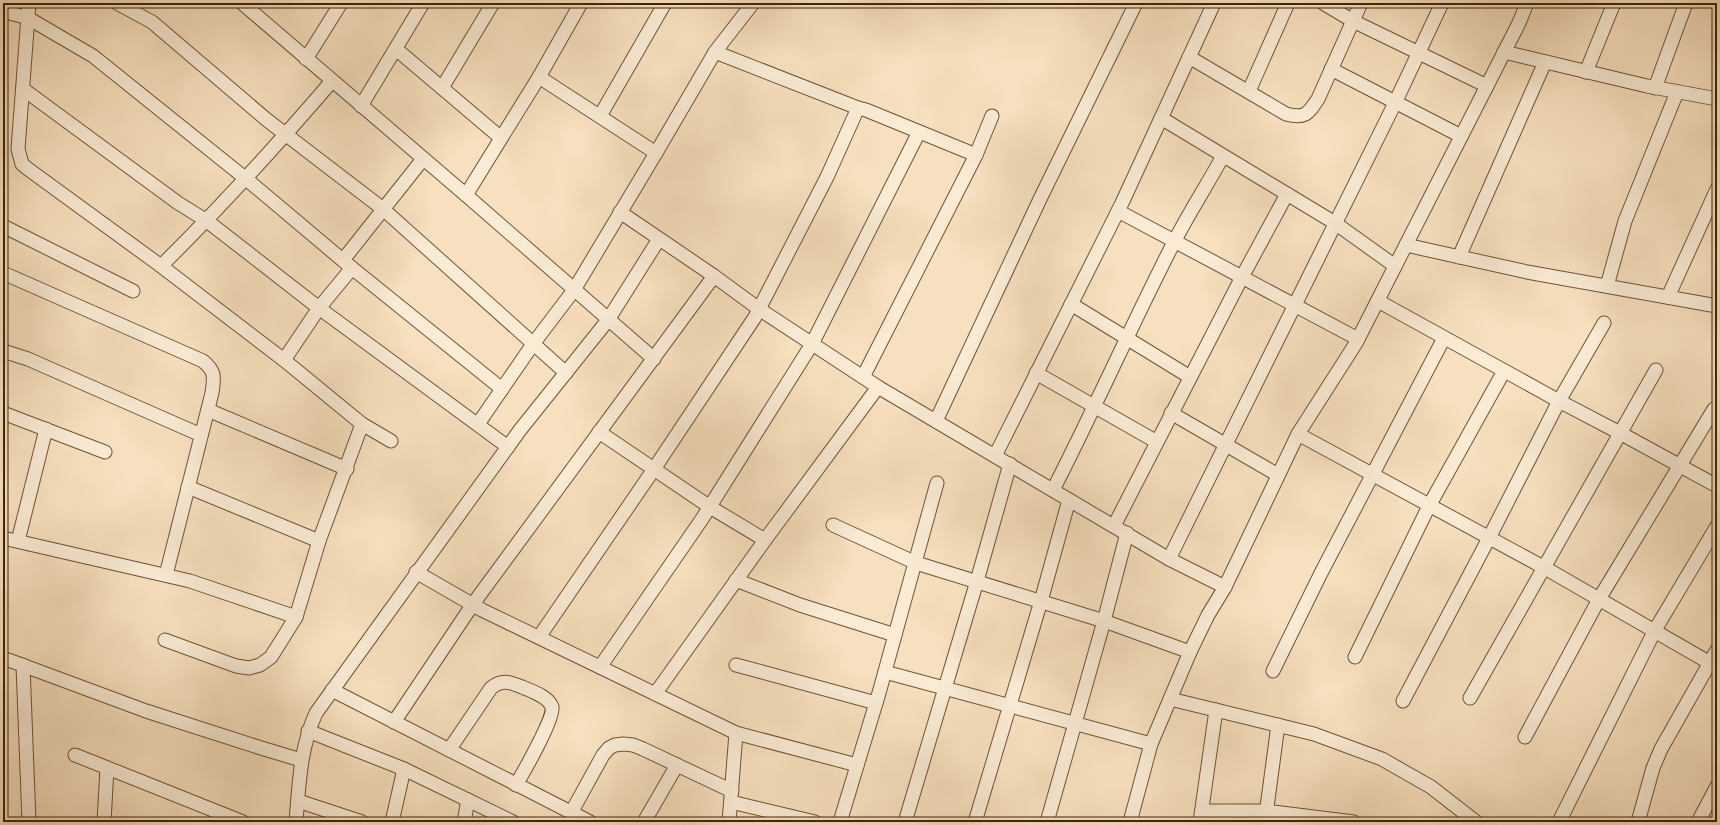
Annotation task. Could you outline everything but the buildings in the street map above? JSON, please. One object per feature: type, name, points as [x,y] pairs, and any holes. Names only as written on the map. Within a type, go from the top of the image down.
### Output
[{"type":"street","points":[[29,3],[18,149],[22,164],[47,184],[161,266],[284,360],[362,424],[391,441]]},
{"type":"street","points":[[117,3],[152,22],[286,134],[383,209],[566,373]]},
{"type":"street","points":[[306,59],[341,3]]},
{"type":"street","points":[[361,106],[423,3]]},
{"type":"street","points":[[442,88],[493,3]]},
{"type":"street","points":[[466,194],[539,77],[581,3]]},
{"type":"street","points":[[600,116],[665,3]]},
{"type":"street","points":[[478,424],[533,344],[574,290],[715,52],[753,3]]},
{"type":"street","points":[[936,421],[1037,206],[1136,3]]},
{"type":"street","points":[[995,456],[1118,211],[1214,3]]},
{"type":"street","points":[[1250,91],[1288,3]]},
{"type":"street","points":[[1323,3],[1353,21],[1486,86]]},
{"type":"street","points":[[1189,57],[1250,91],[1286,114],[1297,117],[1304,116],[1310,111],[1318,99],[1362,3]]},
{"type":"street","points":[[1169,558],[1395,103],[1442,3]]},
{"type":"street","points":[[1130,822],[1151,744],[1190,652],[1208,615],[1225,587],[1298,434],[1358,339],[1378,301],[1504,52],[1527,3]]},
{"type":"street","points":[[1586,72],[1614,3]]},
{"type":"street","points":[[1655,88],[1686,3]]},
{"type":"street","points":[[250,6],[306,59],[466,194],[654,359]]},
{"type":"street","points":[[3,11],[28,18],[93,56],[502,389]]},
{"type":"street","points":[[396,49],[501,138]]},
{"type":"street","points":[[715,52],[866,110],[976,155]]},
{"type":"street","points":[[1504,52],[1655,88],[1716,98]]},
{"type":"street","points":[[1459,257],[1545,62]]},
{"type":"street","points":[[1332,69],[1461,136]]},
{"type":"street","points":[[539,77],[656,153]]},
{"type":"street","points":[[161,266],[207,220],[286,134],[332,81]]},
{"type":"street","points":[[23,89],[178,203],[207,220],[319,308],[508,447]]},
{"type":"street","points":[[1607,286],[1624,221],[1677,92]]},
{"type":"street","points":[[539,637],[654,469],[760,309],[826,177],[858,108]]},
{"type":"street","points":[[863,377],[976,155],[992,116]]},
{"type":"street","points":[[1161,118],[1335,223],[1395,266]]},
{"type":"street","points":[[600,667],[710,507],[812,344],[918,132]]},
{"type":"street","points":[[1053,490],[1095,407],[1126,338],[1174,241],[1223,156]]},
{"type":"street","points":[[284,360],[383,209],[423,159]]},
{"type":"street","points":[[1668,297],[1717,188]]},
{"type":"street","points":[[1114,526],[1286,194]]},
{"type":"street","points":[[1118,211],[1358,339]]},
{"type":"street","points":[[620,212],[760,309],[878,387],[1127,534],[1225,587]]},
{"type":"street","points":[[3,226],[133,291]]},
{"type":"street","points":[[296,822],[301,760],[308,730],[316,713],[416,572],[508,447],[608,320],[659,239]]},
{"type":"street","points":[[1406,245],[1527,272],[1717,306]]},
{"type":"street","points":[[3,273],[203,361],[211,367],[214,372],[212,393],[208,410],[166,575]]},
{"type":"street","points":[[394,722],[473,604],[714,276]]},
{"type":"street","points":[[1378,301],[1558,401],[1717,486]]},
{"type":"street","points":[[1071,304],[1190,377]]},
{"type":"street","points":[[1403,701],[1489,538],[1558,401],[1604,323]]},
{"type":"street","points":[[1273,671],[1321,573],[1444,338]]},
{"type":"street","points":[[3,351],[28,359],[201,435]]},
{"type":"street","points":[[1470,698],[1656,370]]},
{"type":"street","points":[[1355,657],[1429,506],[1504,371]]},
{"type":"street","points":[[1036,373],[1157,442]]},
{"type":"street","points":[[655,694],[765,540],[878,387]]},
{"type":"street","points":[[1525,737],[1598,599],[1714,409]]},
{"type":"street","points":[[208,410],[346,469]]},
{"type":"street","points":[[3,413],[106,452]]},
{"type":"street","points":[[1171,414],[1278,475]]},
{"type":"street","points":[[165,640],[236,666],[249,668],[260,666],[271,657],[296,617],[320,541],[362,424]]},
{"type":"street","points":[[18,541],[46,429]]},
{"type":"street","points":[[599,432],[710,507],[765,540]]},
{"type":"street","points":[[1298,434],[1545,568],[1655,630],[1713,665]]},
{"type":"street","points":[[905,822],[977,581],[1010,464]]},
{"type":"street","points":[[840,822],[885,672],[937,483]]},
{"type":"street","points":[[188,487],[320,541]]},
{"type":"street","points":[[975,822],[1041,601],[1069,500]]},
{"type":"street","points":[[833,525],[916,563],[1104,621],[1190,652]]},
{"type":"street","points":[[1559,822],[1655,630],[1717,526]]},
{"type":"street","points":[[1047,822],[1127,534]]},
{"type":"street","points":[[3,538],[190,581],[296,617]]},
{"type":"street","points":[[416,572],[473,604],[736,733],[857,765]]},
{"type":"street","points":[[736,580],[800,604],[895,635]]},
{"type":"street","points":[[1638,822],[1653,768],[1660,749],[1713,665],[1717,650]]},
{"type":"street","points":[[3,658],[146,711],[301,760]]},
{"type":"street","points":[[736,664],[876,703]]},
{"type":"street","points":[[23,665],[30,822]]},
{"type":"street","points":[[885,672],[1151,744]]},
{"type":"street","points":[[449,750],[491,688],[496,684],[503,681],[512,683],[536,693],[548,701],[552,707],[552,713],[546,728],[516,785]]},
{"type":"street","points":[[332,690],[590,822]]},
{"type":"street","points":[[1170,699],[1314,734],[1382,759],[1431,787],[1476,822]]},
{"type":"street","points":[[1216,710],[1201,816],[1266,816],[1354,822]]},
{"type":"street","points":[[1266,816],[1278,725]]},
{"type":"street","points":[[308,730],[404,769],[513,822]]},
{"type":"street","points":[[729,822],[736,733]]},
{"type":"street","points":[[571,813],[602,755],[609,748],[615,745],[623,744],[643,749],[677,765],[731,797],[816,822]]},
{"type":"street","points":[[75,755],[243,822]]},
{"type":"street","points":[[644,822],[677,765]]},
{"type":"street","points":[[104,822],[106,768]]},
{"type":"street","points":[[392,822],[404,769]]},
{"type":"street","points":[[1698,822],[1717,786]]},
{"type":"street","points":[[464,822],[468,800]]},
{"type":"street","points":[[298,801],[362,822]]}]
